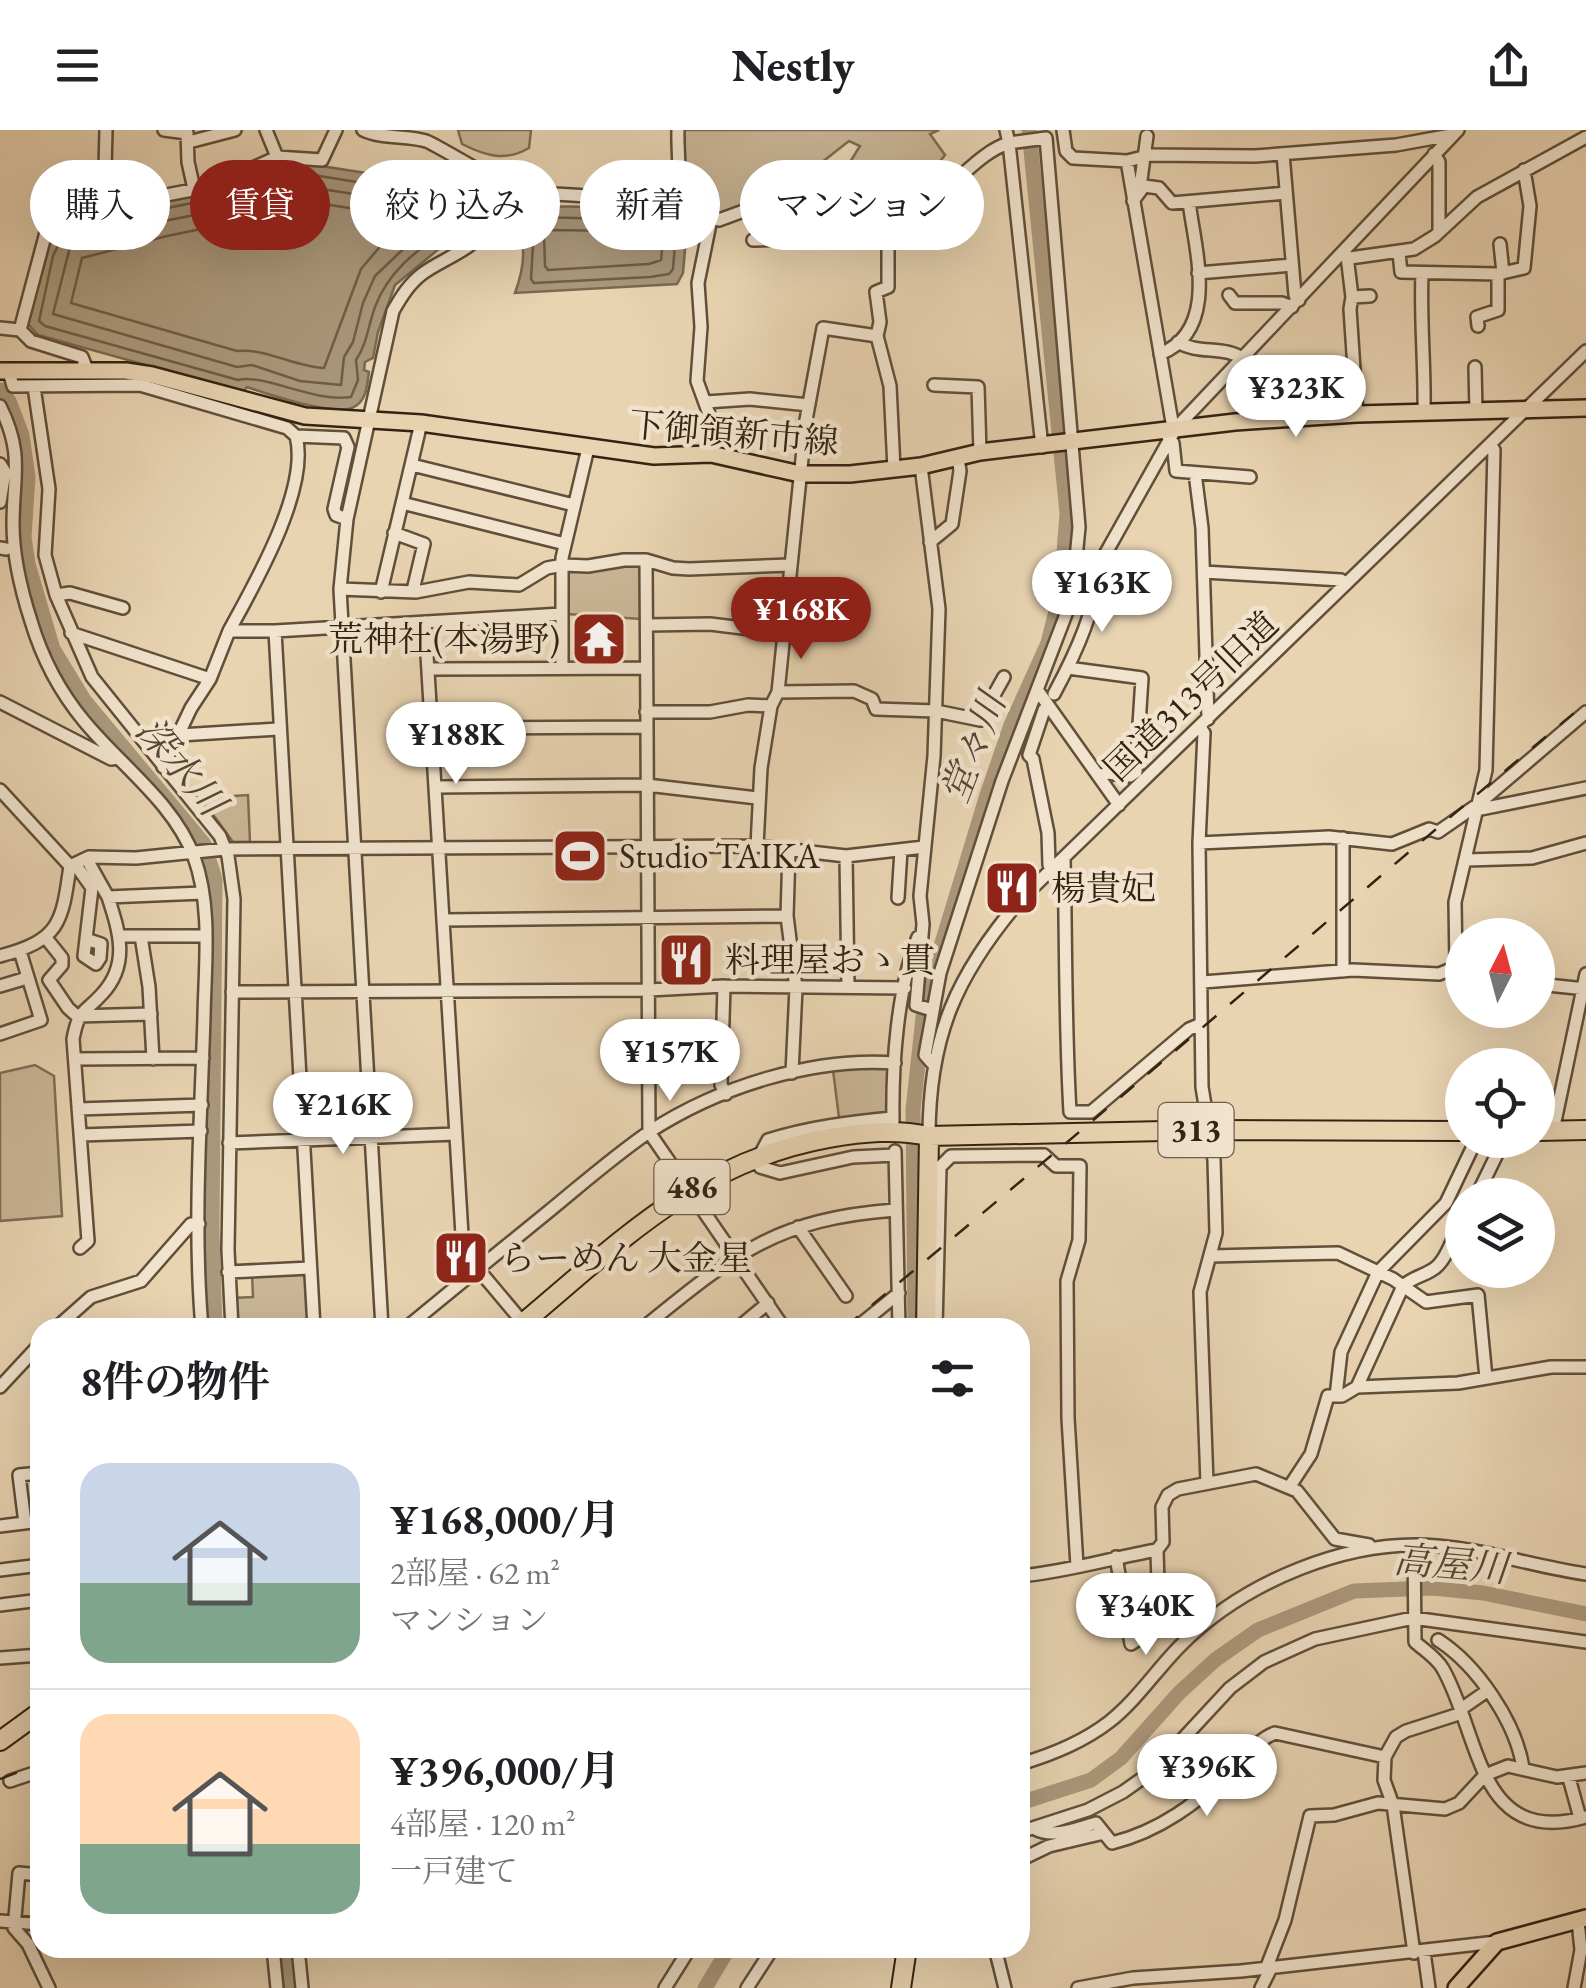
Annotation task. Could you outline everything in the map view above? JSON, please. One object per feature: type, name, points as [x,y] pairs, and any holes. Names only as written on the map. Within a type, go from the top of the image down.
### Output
[{"type":"highway","name":"313","points":[[906,1136],[1210,1130],[1445,1131]]},
{"type":"highway","points":[[1555,1131],[1586,1130]]},
{"type":"highway","name":"486","points":[[534,1318],[692,1193],[760,1161],[862,1132],[906,1136]]},
{"type":"highway","points":[[906,1136],[925,1318]]},
{"type":"highway","points":[[0,1742],[30,1720]]},
{"type":"highway","points":[[0,1752],[30,1731]]},
{"type":"highway","points":[[901,1988],[906,1958]]},
{"type":"main road","name":"下御領新市線","points":[[4,372],[126,371],[286,412],[420,423],[654,456],[711,454],[800,474],[850,474],[921,466],[980,452],[1357,414],[1586,408]]},
{"type":"main road","points":[[1456,1988],[1497,1942],[1582,1920]]},
{"type":"street","points":[[105,160],[106,130]]},
{"type":"street","points":[[164,130],[188,135],[235,130]]},
{"type":"street","points":[[266,130],[277,157]]},
{"type":"street","points":[[271,160],[322,160],[336,130]]},
{"type":"street","points":[[363,130],[426,141],[459,160]]},
{"type":"street","points":[[676,160],[678,130]]},
{"type":"street","points":[[1063,130],[1066,151],[1074,158],[1127,161],[1151,155],[1283,154],[1396,145],[1455,132]]},
{"type":"street","points":[[1068,609],[1093,576],[1170,433],[1347,256],[1455,132]]},
{"type":"street","points":[[188,135],[190,171]]},
{"type":"street","points":[[978,160],[1008,140],[1044,136],[1059,445]]},
{"type":"street","points":[[1133,201],[1140,187],[1148,136]]},
{"type":"street","points":[[1347,256],[1414,249],[1477,198],[1586,137]]},
{"type":"street","points":[[934,1065],[925,1054],[940,973],[1025,716],[1068,609],[1078,527],[1059,445],[1008,140]]},
{"type":"street","points":[[1283,154],[1295,304]]},
{"type":"street","points":[[1434,154],[1439,162],[1439,232]]},
{"type":"street","points":[[1127,161],[1176,471],[1250,477]]},
{"type":"street","points":[[1399,253],[1401,272],[1500,274],[1526,264],[1530,206],[1524,170]]},
{"type":"street","points":[[1140,187],[1159,188],[1172,203],[1286,192]]},
{"type":"street","points":[[1160,354],[1178,342],[1197,315],[1198,273],[1189,202]]},
{"type":"street","points":[[1478,326],[1477,317],[1498,310],[1500,244]]},
{"type":"street","points":[[20,330],[41,250]]},
{"type":"street","points":[[381,1318],[340,589],[347,518],[392,311],[405,290],[422,274],[460,250]]},
{"type":"street","points":[[705,250],[698,283],[698,381],[706,402],[711,454]]},
{"type":"street","points":[[888,250],[888,287],[876,292],[880,322],[876,336],[890,386],[894,469]]},
{"type":"street","points":[[1347,256],[1357,414]]},
{"type":"street","points":[[1198,273],[1292,265]]},
{"type":"street","points":[[1422,273],[1424,412]]},
{"type":"street","points":[[1229,295],[1235,303],[1295,304]]},
{"type":"street","points":[[1352,297],[1370,296]]},
{"type":"street","points":[[0,328],[20,330],[31,341],[82,357],[88,372]]},
{"type":"street","points":[[757,846],[757,798],[771,706],[778,692],[792,584],[790,564],[800,474],[823,328],[876,336]]},
{"type":"street","points":[[1178,342],[1200,350],[1232,351],[1243,358]]},
{"type":"street","name":"国道313号旧道","points":[[906,1136],[954,999],[984,943],[1021,899],[1586,351]]},
{"type":"street","points":[[1475,367],[1476,412]]},
{"type":"street","points":[[4,372],[14,386],[140,385],[286,428],[296,436],[344,438],[348,448],[334,510],[336,515],[347,518]]},
{"type":"street","points":[[934,385],[978,387],[980,452]]},
{"type":"street","points":[[34,387],[48,473],[46,555],[56,595],[92,677],[213,825],[234,898],[228,1272],[231,1318]]},
{"type":"street","points":[[706,402],[750,399],[809,404]]},
{"type":"street","points":[[0,406],[17,464],[13,526],[18,572],[31,622],[54,678],[84,721],[162,806],[196,853],[204,936],[198,1277],[201,1318]]},
{"type":"street","points":[[381,592],[420,423]]},
{"type":"street","points":[[163,767],[280,533],[298,460],[296,436]]},
{"type":"street","points":[[1456,918],[1455,902],[1486,770],[1494,450],[1490,444]]},
{"type":"street","points":[[562,668],[562,565],[588,448]]},
{"type":"street","points":[[930,542],[952,524],[960,471],[958,458]]},
{"type":"street","points":[[0,464],[6,472],[0,502]]},
{"type":"street","points":[[412,465],[574,505]]},
{"type":"street","points":[[921,466],[938,609],[936,711],[920,896],[924,924],[916,1005],[932,1010]]},
{"type":"street","points":[[1195,473],[1204,572],[1199,842],[1202,1087],[1210,1130],[1216,1233],[1200,1292],[1207,1484]]},
{"type":"street","points":[[402,503],[565,544]]},
{"type":"street","points":[[13,526],[3,548],[18,572]]},
{"type":"street","points":[[394,534],[424,544],[416,592]]},
{"type":"street","points":[[340,589],[416,592],[470,582],[519,585],[547,568],[624,560],[646,560],[689,569],[790,564]]},
{"type":"street","points":[[646,560],[650,1132],[778,1318]]},
{"type":"street","points":[[1204,572],[1341,580],[1346,584]]},
{"type":"street","points":[[1054,694],[1091,606],[1096,580],[1093,576]]},
{"type":"street","points":[[56,595],[70,593],[123,608]]},
{"type":"street","points":[[229,631],[275,632],[562,614]]},
{"type":"street","points":[[425,622],[462,1234],[478,1269],[518,1318]]},
{"type":"street","points":[[647,625],[710,624],[783,632]]},
{"type":"street","points":[[275,632],[313,1318]]},
{"type":"street","points":[[71,633],[210,678]]},
{"type":"street","points":[[429,670],[646,668]]},
{"type":"street","points":[[1068,668],[1142,678],[1136,772],[1130,776],[1099,776]]},
{"type":"street","points":[[778,692],[854,691],[872,699],[876,710],[936,711],[980,720],[1004,677]]},
{"type":"street","points":[[1038,691],[1119,804]]},
{"type":"street","points":[[0,702],[111,759],[118,758]]},
{"type":"street","points":[[646,712],[710,712],[748,705],[771,706]]},
{"type":"street","points":[[1044,710],[1029,755],[1048,834],[1049,865],[1053,868]]},
{"type":"street","points":[[1199,842],[1343,838],[1392,844],[1429,828],[1438,832],[1476,808],[1586,712]]},
{"type":"street","points":[[431,728],[647,727]]},
{"type":"street","points":[[180,735],[278,729]]},
{"type":"street","points":[[436,787],[647,785],[757,798]]},
{"type":"street","points":[[1476,808],[1586,788]]},
{"type":"street","points":[[0,790],[92,888],[86,938]]},
{"type":"street","points":[[1343,838],[1344,971]]},
{"type":"street","points":[[1466,860],[1532,858],[1586,843]]},
{"type":"street","points":[[73,865],[89,857],[136,858],[221,849],[757,846],[846,856],[924,846]]},
{"type":"street","points":[[898,898],[902,850]]},
{"type":"street","points":[[789,852],[787,916],[796,988],[792,1073]]},
{"type":"street","points":[[846,856],[848,986]]},
{"type":"street","points":[[80,1248],[88,1241],[73,1039],[77,1016],[102,994],[119,967],[121,936],[89,857]]},
{"type":"street","points":[[1064,858],[1064,1022],[1070,1112],[1091,1112],[1190,1029],[1202,1024]]},
{"type":"street","points":[[0,956],[46,938],[62,913],[73,865]]},
{"type":"street","points":[[108,896],[202,893]]},
{"type":"street","points":[[443,920],[787,916]]},
{"type":"street","points":[[899,1318],[895,1210],[906,1136],[895,1063],[911,954],[924,924]]},
{"type":"street","points":[[121,936],[204,936]]},
{"type":"street","points":[[141,936],[153,1059]]},
{"type":"street","points":[[46,938],[62,958],[62,965],[49,980],[77,1016],[151,1014]]},
{"type":"street","points":[[0,1034],[41,1020],[20,951]]},
{"type":"street","points":[[1203,982],[1344,971],[1445,973]]},
{"type":"street","points":[[1555,1095],[1586,974]]},
{"type":"street","points":[[0,986],[27,978]]},
{"type":"street","points":[[232,992],[649,990],[724,986],[905,988]]},
{"type":"street","points":[[724,986],[721,1086],[726,1094]]},
{"type":"street","points":[[1555,986],[1584,990]]},
{"type":"street","points":[[75,1059],[203,1058]]},
{"type":"street","points":[[418,1318],[650,1132],[726,1094],[792,1073],[818,1067],[895,1063]]},
{"type":"street","points":[[78,1109],[202,1105]]},
{"type":"street","points":[[81,1135],[201,1131]]},
{"type":"street","points":[[229,1143],[455,1134]]},
{"type":"street","points":[[760,1161],[780,1173],[853,1157],[906,1136]]},
{"type":"street","points":[[936,1318],[940,1167],[951,1156],[1044,1155],[1056,1166],[1080,1166],[1079,1240],[1067,1281],[1068,1418],[1077,1566]]},
{"type":"street","points":[[1336,1396],[1341,1352],[1378,1272],[1446,1203],[1467,1158]]},
{"type":"street","points":[[656,1318],[735,1256],[763,1240],[839,1216],[895,1210]]},
{"type":"street","points":[[68,1318],[91,1297],[141,1281],[191,1224],[199,1224]]},
{"type":"street","points":[[798,1226],[846,1296]]},
{"type":"street","points":[[1210,1256],[1338,1252],[1426,1302],[1478,1295],[1486,1378]]},
{"type":"street","points":[[1357,1387],[1403,1286],[1413,1277],[1433,1270],[1445,1252]]},
{"type":"street","points":[[228,1272],[310,1268]]},
{"type":"street","points":[[869,1318],[899,1294]]},
{"type":"street","points":[[750,1318],[768,1303]]},
{"type":"street","points":[[0,1387],[30,1355]]},
{"type":"street","points":[[1290,1486],[1317,1441],[1328,1396],[1342,1396],[1357,1387],[1458,1383],[1551,1368],[1586,1368]]},
{"type":"street","points":[[24,1523],[19,1475],[30,1474]]},
{"type":"street","points":[[1116,1558],[1131,1644],[1165,1621],[1157,1550],[1163,1542],[1162,1507],[1168,1494],[1178,1489],[1256,1474],[1290,1486],[1335,1538],[1374,1548]]},
{"type":"street","points":[[0,1526],[30,1523]]},
{"type":"street","points":[[1414,1547],[1415,1642],[1440,1664],[1490,1789],[1504,1806],[1547,1824],[1583,1817],[1569,1778]]},
{"type":"street","points":[[1030,1760],[1062,1749],[1112,1720],[1191,1635],[1247,1596],[1304,1569],[1374,1548],[1414,1547],[1480,1552],[1586,1574]]},
{"type":"street","points":[[1030,1575],[1157,1550]]},
{"type":"street","points":[[0,1570],[30,1566]]},
{"type":"street","points":[[0,1604],[30,1601]]},
{"type":"street","points":[[1030,1830],[1088,1810],[1122,1792],[1154,1770],[1230,1688],[1264,1662],[1315,1639],[1413,1616],[1586,1642]]},
{"type":"street","points":[[1438,1640],[1463,1660],[1486,1691],[1512,1735],[1523,1768]]},
{"type":"street","points":[[0,1658],[30,1655]]},
{"type":"street","points":[[1429,1988],[1419,1953],[1393,1806],[1384,1780],[1385,1756],[1396,1737],[1461,1711],[1486,1691]]},
{"type":"street","points":[[1035,1829],[1043,1834],[1096,1823],[1112,1842],[1166,1822],[1204,1796],[1261,1741],[1275,1733],[1385,1756]]},
{"type":"street","points":[[1261,1988],[1285,1920],[1310,1816],[1334,1815],[1378,1803],[1445,1809],[1459,1803],[1484,1775],[1508,1766],[1569,1778],[1586,1773]]},
{"type":"street","points":[[10,1781],[30,1774]]},
{"type":"street","points":[[1030,1855],[1048,1846],[1104,1833]]},
{"type":"street","points":[[30,1874],[19,1873],[14,1924],[30,1954]]},
{"type":"street","points":[[1570,1987],[1581,1950],[1582,1920]]},
{"type":"street","points":[[0,1921],[30,1924]]},
{"type":"street","points":[[1078,1988],[1132,1978],[1268,1968],[1497,1942]]},
{"type":"street","points":[[32,1958],[48,1988]]},
{"type":"street","points":[[274,1958],[278,1988]]},
{"type":"street","points":[[299,1958],[302,1988]]},
{"type":"street","points":[[666,1988],[684,1958]]},
{"type":"street","points":[[747,1988],[766,1958]]},
{"type":"street","points":[[998,1958],[1005,1988]]},
{"type":"shaded area","points":[[458,130],[531,130],[529,148],[512,155],[487,154],[462,144]]},
{"type":"shaded area","points":[[682,130],[939,130],[930,134],[945,155],[941,160],[851,160],[860,146],[849,141],[825,160],[740,160],[740,206],[721,213],[720,160],[684,160]]},
{"type":"shaded area","points":[[636,563],[641,567],[641,619],[567,614],[569,569]]},
{"type":"shaded area","points":[[248,795],[250,842],[233,842],[201,798]]},
{"type":"shaded area","points":[[35,1065],[54,1076],[62,1216],[0,1221],[0,1073]]},
{"type":"shaded area","points":[[886,1065],[893,1071],[891,1110],[887,1114],[839,1118],[833,1070]]},
{"type":"shaded area","points":[[302,1271],[307,1276],[309,1318],[235,1318],[233,1298],[253,1297],[252,1274]]},
{"type":"water","points":[[330,167],[350,171],[350,250],[438,250],[395,285],[373,358],[365,362],[364,370],[369,372],[362,400],[354,407],[332,409],[247,387],[243,392],[38,335],[28,324],[45,250],[170,250],[170,197],[190,193],[190,250],[330,250]]},
{"type":"water","points":[[560,207],[580,207],[580,250],[685,250],[683,273],[677,284],[515,293],[522,250],[560,250]]},
{"type":"waterway","name":"堂々川","points":[[915,1318],[913,1110],[925,999],[987,795],[1011,725],[1048,643],[1061,591],[1067,513],[1029,130]]},
{"type":"waterway","name":"深水川","points":[[0,390],[9,401],[22,435],[28,477],[24,537],[53,649],[84,700],[204,844],[215,879],[215,1318]]},
{"type":"waterway","name":"高屋川","points":[[1030,1800],[1091,1780],[1121,1758],[1179,1693],[1215,1660],[1258,1630],[1354,1591],[1433,1588],[1483,1593],[1586,1614]]},
{"type":"waterway","name":"深水川","points":[[288,1958],[292,1988]]},
{"type":"waterway","name":"高屋川","points":[[705,1988],[723,1958]]},
{"type":"railway","points":[[856,1318],[1586,703]]},
{"type":"railway","points":[[0,1779],[30,1768]]},
{"type":"place","name":"荒神社(本湯野)","points":[[599,639]]},
{"type":"place","name":"Studio TAIKA","points":[[580,856]]},
{"type":"place","name":"楊貴妃","points":[[1012,888]]},
{"type":"place","name":"料理屋おゝ貫","points":[[686,960]]},
{"type":"place","name":"らーめん 大金星","points":[[461,1258]]}]
